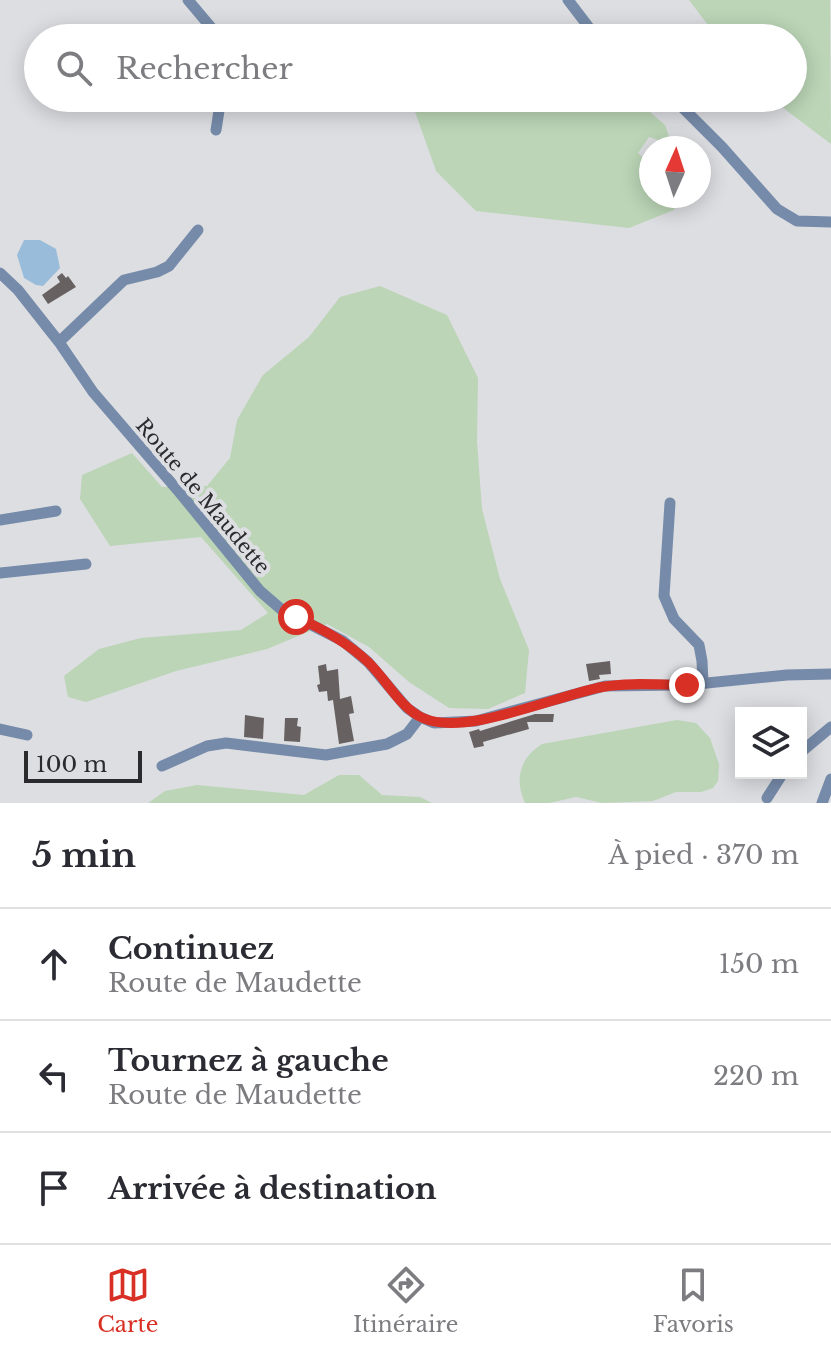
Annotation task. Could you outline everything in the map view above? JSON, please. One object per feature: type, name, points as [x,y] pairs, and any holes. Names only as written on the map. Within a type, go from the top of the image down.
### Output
[{"type":"street","points":[[188,0],[208,24]]},
{"type":"street","points":[[568,0],[586,24]]},
{"type":"street","points":[[216,130],[219,112]]},
{"type":"street","points":[[687,112],[777,209],[797,221],[831,222]]},
{"type":"street","points":[[59,342],[124,280],[169,266],[198,230]]},
{"type":"street","name":"Route de Maudette","points":[[0,273],[18,290],[59,342],[93,392],[260,591],[282,610],[343,641],[368,662],[407,708],[420,717]]},
{"type":"street","points":[[670,503],[664,596],[674,619],[699,645],[703,683]]},
{"type":"street","points":[[0,520],[56,511]]},
{"type":"street","points":[[0,573],[86,564]]},
{"type":"street","points":[[162,766],[207,746],[226,743],[326,755],[387,744],[407,734],[420,717],[434,723],[476,721],[605,686],[831,674]]},
{"type":"street","points":[[807,747],[831,727]]},
{"type":"street","points":[[0,729],[27,735]]},
{"type":"street","points":[[767,798],[779,779]]},
{"type":"street","points":[[822,803],[831,779]]},
{"type":"green space","points":[[689,0],[830,0],[831,144],[789,112],[807,112],[807,24],[707,24]]},
{"type":"green space","points":[[415,112],[650,112],[665,125],[669,136],[639,136],[639,208],[674,210],[629,228],[476,211],[436,171]]},
{"type":"green space","points":[[380,286],[447,315],[478,378],[477,441],[482,509],[500,579],[529,650],[525,693],[488,709],[449,708],[409,682],[369,647],[327,624],[267,649],[176,671],[86,702],[68,697],[64,676],[99,649],[141,638],[241,630],[268,613],[201,537],[110,546],[80,499],[82,475],[132,453],[162,487],[207,486],[230,458],[237,420],[263,375],[309,337],[340,297]]},
{"type":"green space","points":[[677,720],[696,723],[710,738],[719,764],[718,781],[713,788],[701,792],[676,792],[653,801],[602,803],[576,797],[549,803],[525,803],[520,786],[521,770],[524,762],[542,744]]},
{"type":"green space","points":[[339,775],[359,775],[382,795],[420,797],[432,803],[148,803],[165,791],[197,785],[304,795]]},
{"type":"water","points":[[24,240],[40,240],[56,249],[60,268],[43,286],[24,278],[17,255]]},
{"type":"building","points":[[62,273],[76,287],[48,304],[42,295],[60,282],[57,277]]},
{"type":"building","points":[[610,661],[611,674],[599,675],[600,679],[589,681],[586,664]]},
{"type":"building","points":[[326,664],[327,671],[338,669],[340,699],[351,696],[354,713],[349,714],[354,741],[339,744],[333,700],[328,701],[327,691],[319,692],[318,666]]},
{"type":"building","points":[[535,714],[554,714],[553,722],[527,722],[529,729],[483,742],[484,746],[474,748],[469,732]]},
{"type":"building","points":[[245,715],[264,718],[263,739],[244,737]]},
{"type":"building","points":[[285,718],[298,718],[300,742],[284,741]]},
{"type":"route","points":[[296,617],[323,628],[343,641],[368,662],[407,708],[434,723],[476,721],[605,686],[687,685]]}]
